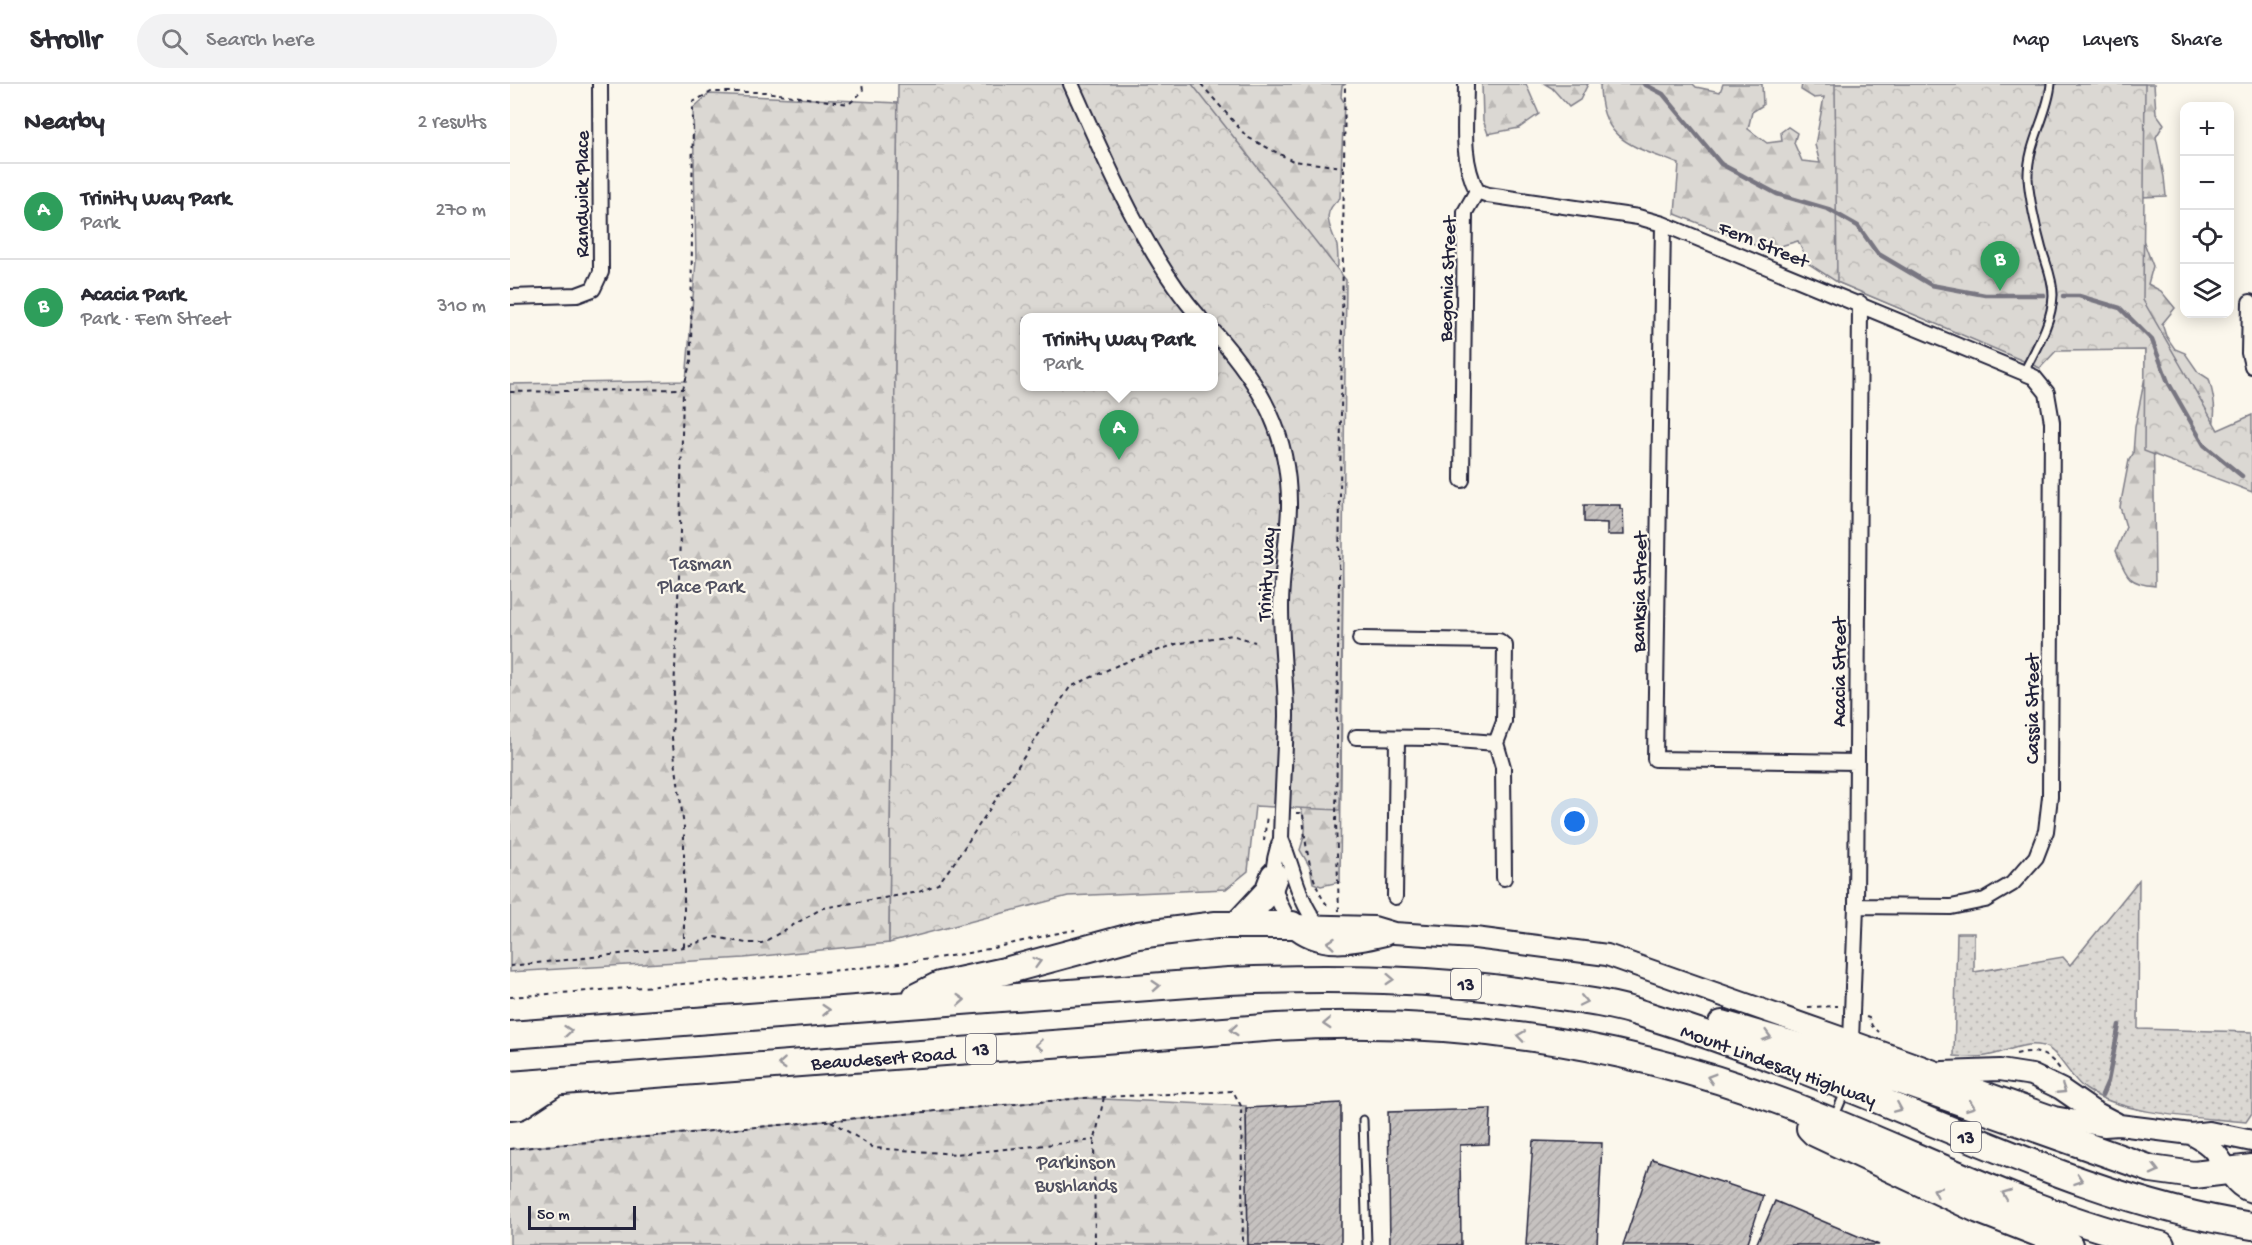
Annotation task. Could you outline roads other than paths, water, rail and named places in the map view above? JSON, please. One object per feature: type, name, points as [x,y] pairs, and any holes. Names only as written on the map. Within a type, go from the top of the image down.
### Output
[{"type":"highway","points":[[1238,924],[1264,897],[1274,876]]},
{"type":"highway","points":[[903,1005],[940,985],[1005,971],[1127,938],[1169,930],[1238,924],[1292,925]]},
{"type":"highway","name":"Mount Lindesay Highway","points":[[903,1005],[1290,978],[1374,978],[1443,982],[1564,998],[1640,1013],[1755,1051],[2091,1185],[2171,1208],[2252,1226]]},
{"type":"highway","name":"13","points":[[510,1035],[903,1005]]},
{"type":"highway","points":[[1640,1013],[1669,1013],[1742,1029],[1787,1042],[2166,1173],[2194,1175],[2240,1169]]},
{"type":"highway","name":"Mount Lindesay Highway","points":[[1292,1026],[1335,1024],[1455,1028],[1563,1041],[1676,1067],[1787,1103],[2034,1205],[2161,1245]]},
{"type":"highway","name":"Beaudesert Road","points":[[510,1085],[1292,1026]]},
{"type":"highway","points":[[510,1107],[519,1106],[556,1082]]},
{"type":"highway","points":[[1787,1103],[1815,1133],[1979,1210],[2069,1245]]},
{"type":"street","name":"Randwick Place","points":[[510,297],[577,295],[593,289],[601,272],[600,84]]},
{"type":"street","points":[[1071,84],[1106,161],[1142,230],[1165,269],[1196,313]]},
{"type":"street","points":[[1466,84],[1466,160],[1469,175],[1477,190]]},
{"type":"street","name":"Fern Street","points":[[1477,190],[1488,195],[1638,217],[1663,224],[2024,372]]},
{"type":"street","name":"Begonia Street","points":[[1462,480],[1465,212],[1477,190]]},
{"type":"street","name":"Banksia Street","points":[[1663,224],[1655,759],[1857,762]]},
{"type":"street","points":[[2250,302],[2249,353],[2252,366]]},
{"type":"street","name":"Acacia Street","points":[[1851,1041],[1856,906],[1860,303]]},
{"type":"street","name":"Trinity Way","points":[[1218,336],[1238,359],[1262,396],[1275,423],[1286,465],[1289,507],[1281,606],[1286,715],[1281,839],[1274,857],[1274,876],[1279,904],[1292,925]]},
{"type":"street","name":"Cassia Street","points":[[1856,906],[1951,907],[1985,900],[2012,884],[2036,857],[2046,831],[2050,797],[2052,422],[2047,393],[2034,376],[2024,372]]},
{"type":"street","points":[[1360,639],[1498,641],[1505,646],[1504,722],[1496,743],[1503,767],[1504,878]]},
{"type":"street","points":[[1356,737],[1496,743]]},
{"type":"street","points":[[1395,897],[1397,738]]},
{"type":"street","name":"Trinity Way","points":[[1281,839],[1303,899],[1318,925]]},
{"type":"street","points":[[1292,925],[1374,927],[1394,933],[1475,939],[1607,955],[1937,1072],[1956,1082],[2054,1118],[2104,1126],[2119,1125],[2191,1134],[2209,1132],[2252,1141]]},
{"type":"street","points":[[1292,925],[1316,940],[1338,944],[1394,933]]},
{"type":"street","points":[[1937,1072],[2015,1063],[2119,1125]]},
{"type":"street","points":[[2015,1063],[2012,1084],[2021,1106]]},
{"type":"street","points":[[2191,1134],[2240,1169],[2238,1185],[2252,1192]]},
{"type":"lane","points":[[2024,372],[2046,327],[2053,294],[2051,276],[2041,246],[2028,179],[2035,136],[2050,95],[2051,84]]},
{"type":"lane","points":[[1832,1122],[1847,1087]]},
{"type":"lane","points":[[1363,1120],[1367,1245]]},
{"type":"waterway","points":[[1644,84],[1663,94],[1721,164],[1777,194],[1828,209],[1858,226],[1877,253],[1931,285],[1985,295],[2044,295]]},
{"type":"waterway","points":[[2063,296],[2079,296],[2120,308],[2152,340],[2168,382],[2204,445],[2242,476]]},
{"type":"waterway","points":[[2102,1095],[2108,1081],[2119,1025]]},
{"type":"place","name":"Acacia Park","points":[[2000,291]]},
{"type":"place","name":"Trinity Way Park","points":[[1119,460]]},
{"type":"park label","name":"Tasman Place Park","points":[[701,574]]},
{"type":"park label","name":"Parkinson Bushlands","points":[[1076,1172]]}]
